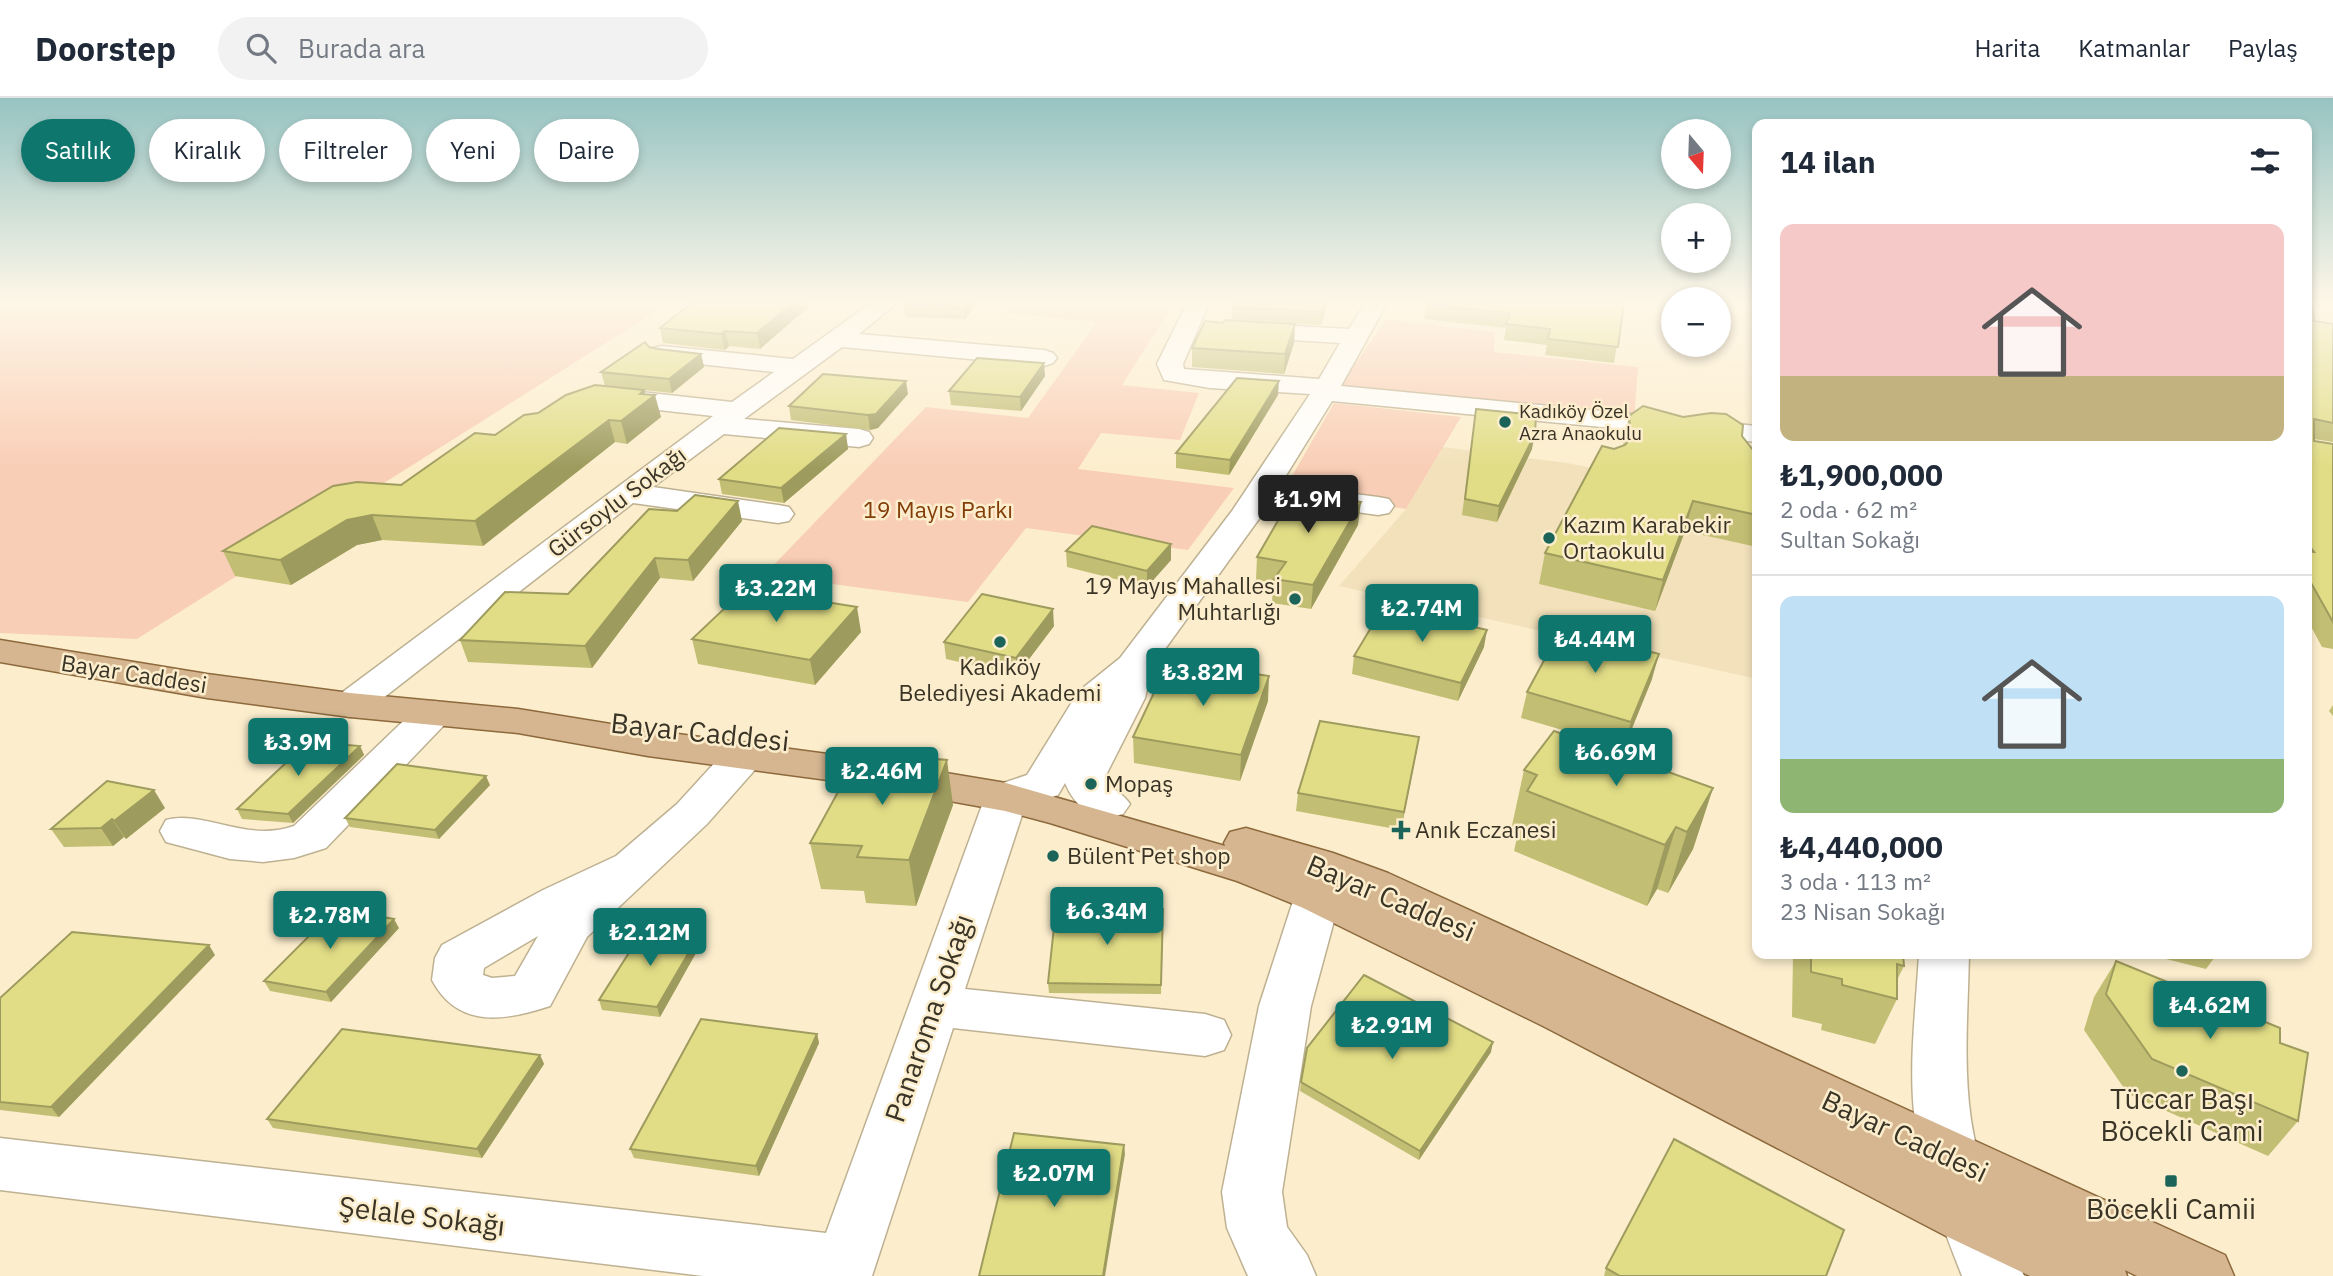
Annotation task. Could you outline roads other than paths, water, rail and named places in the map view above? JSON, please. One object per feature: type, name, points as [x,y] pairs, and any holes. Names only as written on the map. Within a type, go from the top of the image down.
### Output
[{"type":"main road","name":"Bayar Caddesi","points":[[0,651],[170,680],[351,705],[518,721],[648,743],[1108,804],[1305,860],[1359,879],[2203,1276]]},
{"type":"main road","name":"Bayar Caddesi","points":[[518,721],[594,720],[652,724],[906,758],[1024,791],[1233,864],[1318,895],[1561,1012],[1969,1217],[2096,1276]]},
{"type":"street","points":[[710,358],[798,367]]},
{"type":"street","name":"Gürsoylu Sokağı","points":[[351,705],[627,493],[811,358]]},
{"type":"street","points":[[1173,358],[1170,364],[1173,375],[1604,419],[1752,447]]},
{"type":"street","points":[[1108,804],[1091,793],[1086,787],[1084,777],[1126,698],[1133,666],[1262,490],[1344,358]]},
{"type":"street","points":[[579,401],[600,396],[859,439]]},
{"type":"street","points":[[1604,419],[1606,453]]},
{"type":"street","points":[[1262,490],[1378,506]]},
{"type":"street","points":[[627,493],[778,514]]},
{"type":"street","name":"Panaroma Sokağı","points":[[843,1270],[933,1006],[1024,791],[1098,695],[1133,666]]},
{"type":"street","points":[[183,831],[253,848],[284,846],[302,841],[323,826],[434,713]]},
{"type":"street","points":[[628,869],[692,814],[745,755]]},
{"type":"street","points":[[1285,1276],[1264,1248],[1253,1217],[1252,1192],[1272,1062],[1284,1006],[1318,895]]},
{"type":"street","points":[[1944,959],[1942,1104],[1951,1159],[1969,1217],[1993,1276]]},
{"type":"street","points":[[933,1006],[1205,1035]]},
{"type":"street","name":"Şelale Sokağı","points":[[0,1164],[843,1270]]},
{"type":"place","name":"Kadıköy Özel Azra Anaokulu","points":[[1505,422]]},
{"type":"place","name":"Kazım Karabekir Ortaokulu","points":[[1549,538]]},
{"type":"place","name":"19 Mayıs Mahallesi Muhtarlığı","points":[[1295,599]]},
{"type":"place","name":"Kadıköy Belediyesi Akademi","points":[[1000,642]]},
{"type":"place","name":"Mopaş","points":[[1091,784]]},
{"type":"place","name":"Anık Eczanesi","points":[[1401,830]]},
{"type":"place","name":"Bülent Pet shop","points":[[1053,856]]},
{"type":"place","name":"Tüccar Başı Böcekli Cami","points":[[2182,1071]]},
{"type":"place","name":"Böcekli Camii","points":[[2171,1181]]},
{"type":"park label","name":"19 Mayıs Parkı","points":[[938,510]]}]
